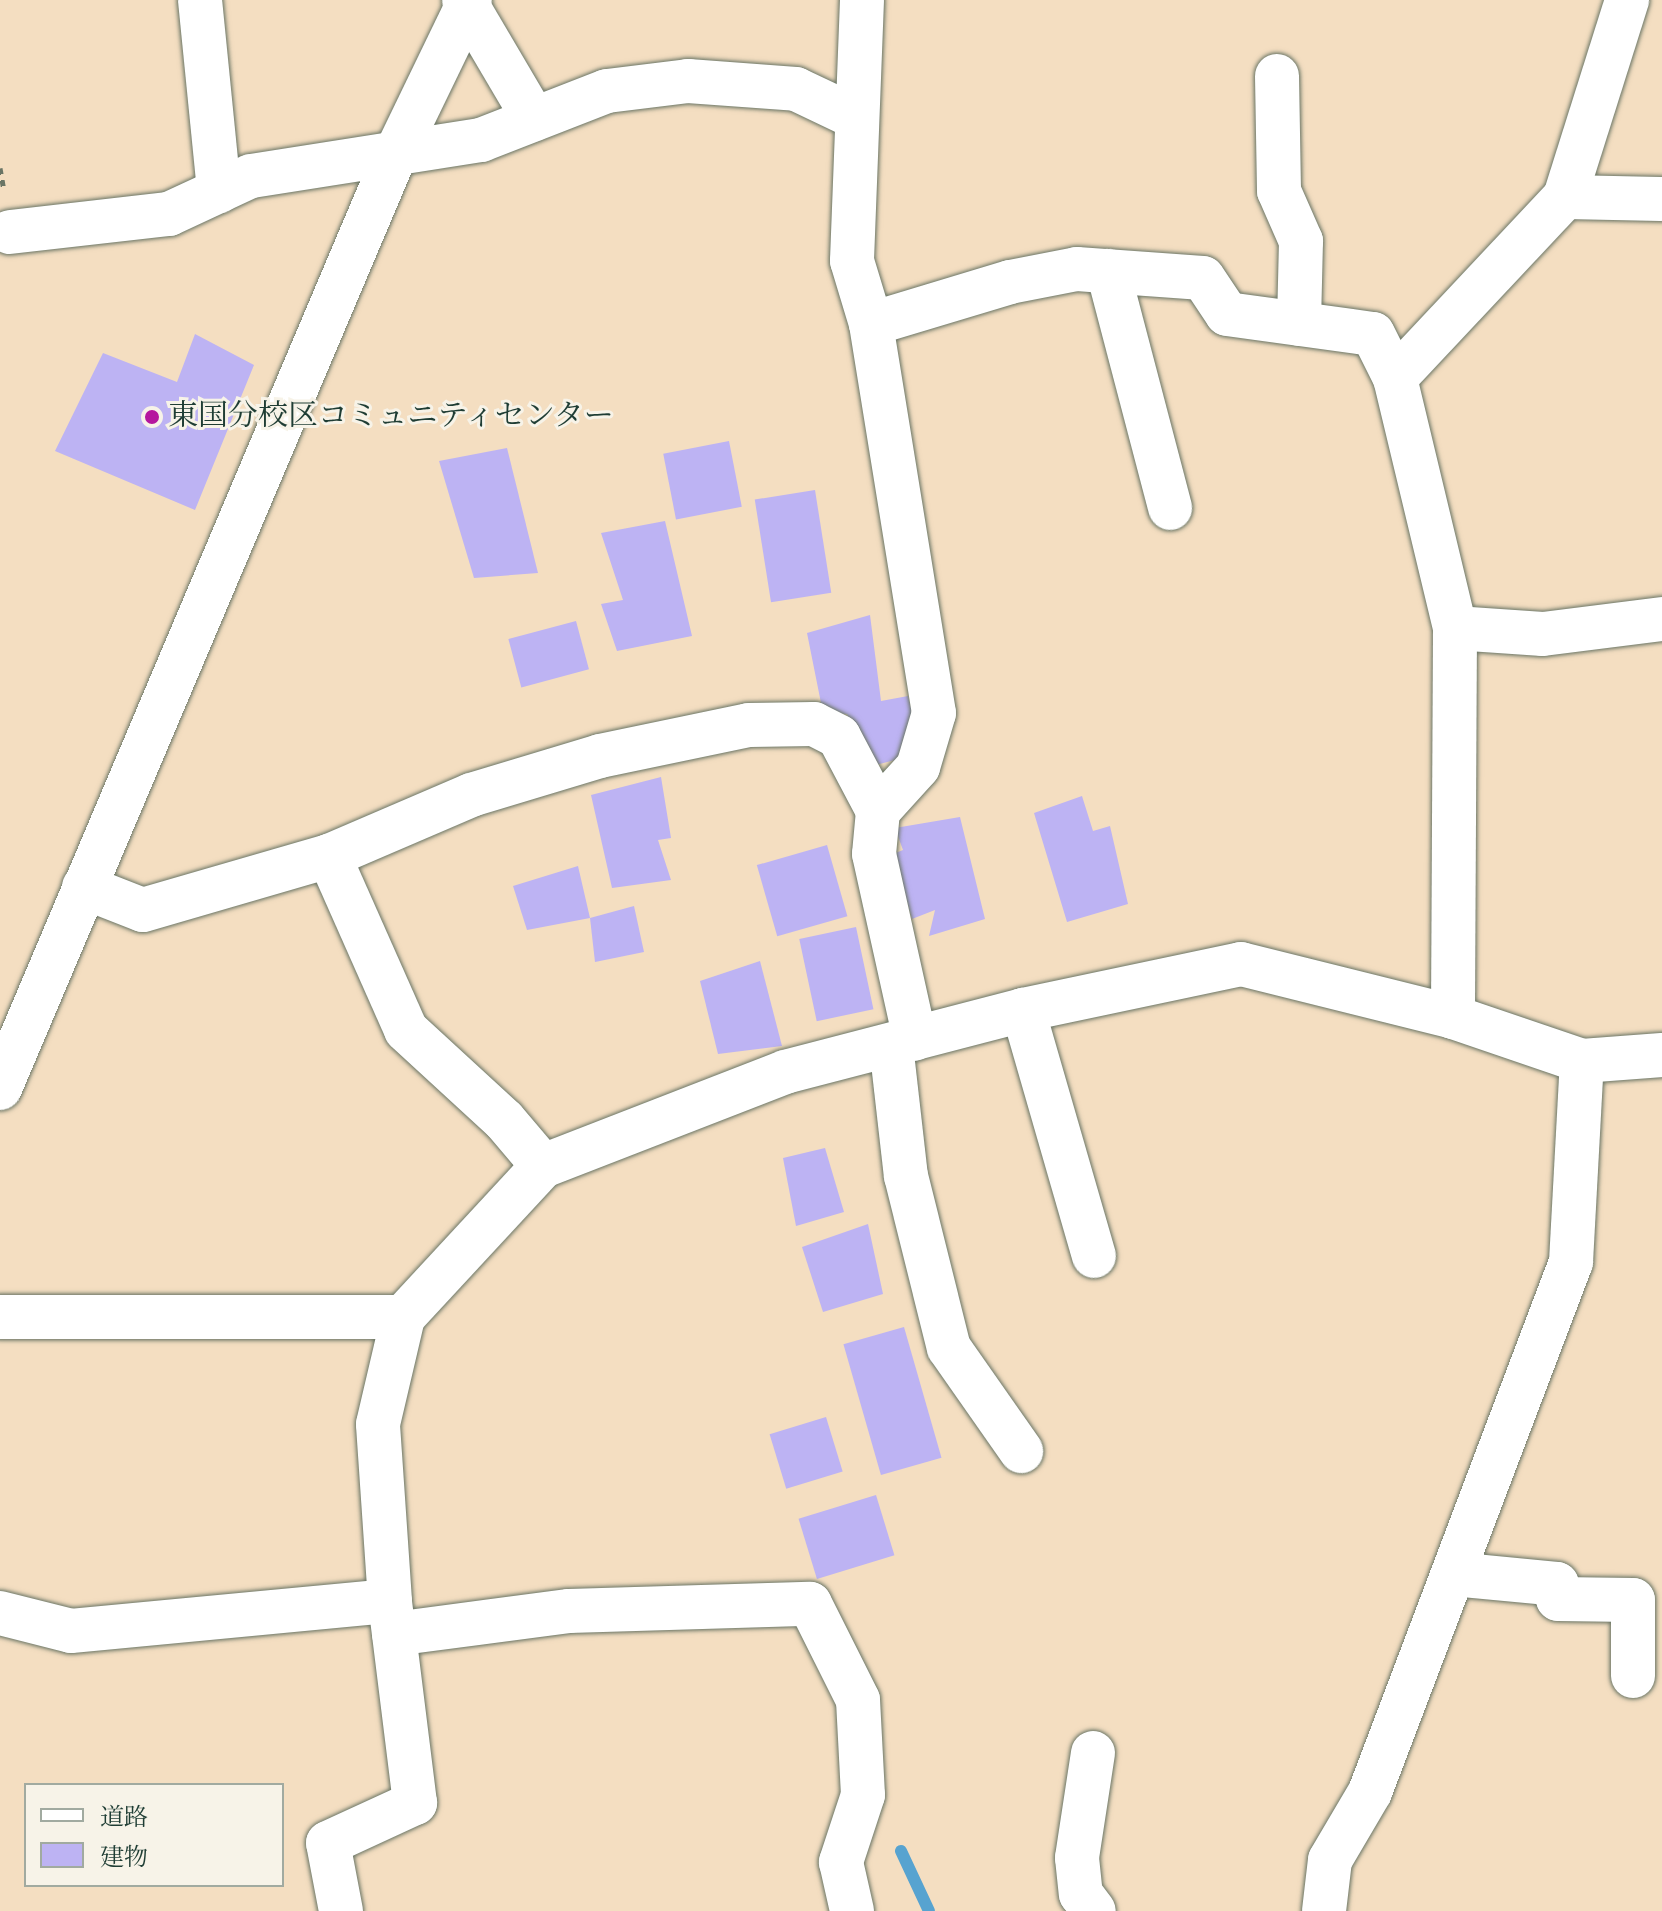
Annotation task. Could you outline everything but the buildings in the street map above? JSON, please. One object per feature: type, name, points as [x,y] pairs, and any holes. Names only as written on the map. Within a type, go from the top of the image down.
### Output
[{"type":"street","points":[[200,0],[219,191]]},
{"type":"street","points":[[862,0],[855,117],[852,261],[871,324],[934,713],[918,767],[878,811]]},
{"type":"street","points":[[1395,378],[1565,197],[1627,0]]},
{"type":"street","points":[[467,2],[534,119]]},
{"type":"street","points":[[0,1088],[14,1025],[84,887],[395,155],[467,2]]},
{"type":"street","points":[[1277,76],[1279,191],[1301,241],[1299,324]]},
{"type":"street","points":[[10,232],[169,214],[251,176],[481,140],[607,91],[688,81],[796,89],[855,117]]},
{"type":"street","points":[[1565,197],[1662,199]]},
{"type":"street","points":[[871,324],[1010,282],[1077,269],[1203,278],[1227,314],[1373,334],[1395,378],[1455,628],[1453,1017]]},
{"type":"street","points":[[1108,271],[1170,508]]},
{"type":"street","points":[[1455,628],[1543,634],[1662,619]]},
{"type":"street","points":[[84,887],[143,910],[329,856],[471,795],[600,756],[749,725],[814,724],[839,737],[878,811],[874,854],[903,1042],[906,1176],[949,1348],[1021,1451]]},
{"type":"street","points":[[329,856],[406,1030],[504,1120],[543,1166]]},
{"type":"street","points":[[341,1911],[328,1843],[415,1803],[392,1617],[378,1424],[403,1317],[543,1166],[785,1072],[1023,1010],[1241,964],[1453,1017],[1582,1061],[1662,1055]]},
{"type":"street","points":[[1023,1010],[1094,1256]]},
{"type":"street","points":[[1324,1911],[1330,1860],[1370,1792],[1571,1262],[1582,1061]]},
{"type":"street","points":[[0,1317],[403,1317]]},
{"type":"street","points":[[1453,1574],[1557,1584],[1558,1599],[1633,1600],[1633,1676]]},
{"type":"street","points":[[0,1613],[71,1631],[810,1604],[858,1700],[863,1795],[841,1862],[852,1911]]},
{"type":"street","points":[[1093,1753],[1077,1858],[1081,1894],[1094,1911]]},
{"type":"waterway","points":[[901,1851],[929,1911]]},
{"type":"place","name":"東国分校区コミュニティセンター","points":[[152,417]]}]
